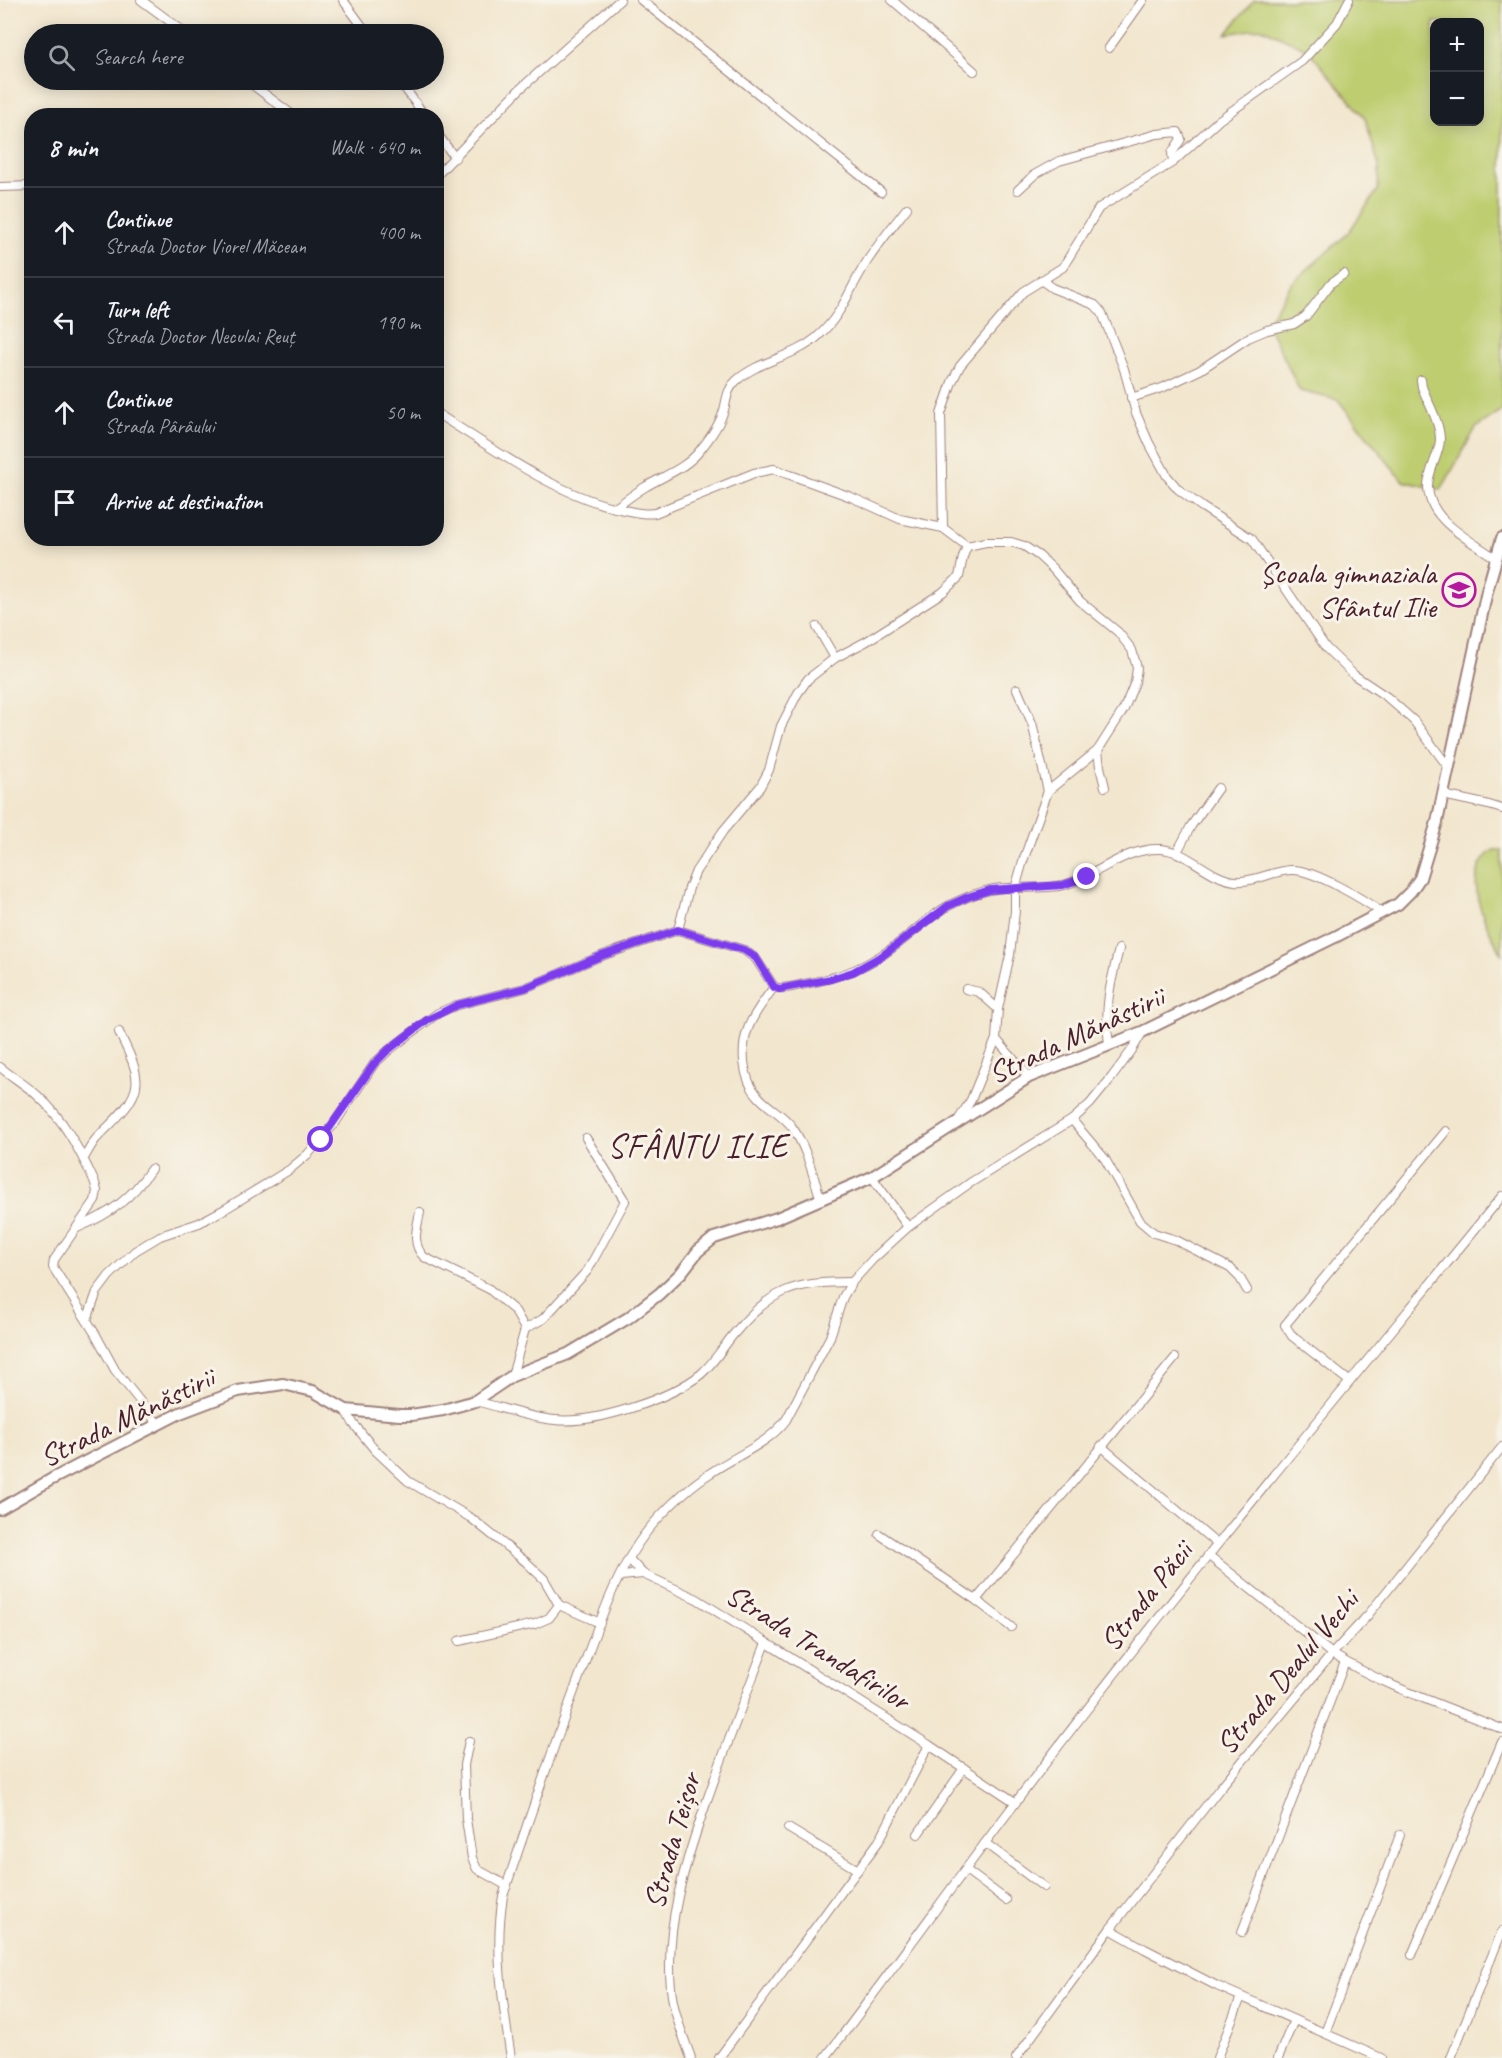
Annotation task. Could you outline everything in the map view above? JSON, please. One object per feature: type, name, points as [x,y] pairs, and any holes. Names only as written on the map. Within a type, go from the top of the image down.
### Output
[{"type":"street","points":[[141,0],[173,24]]},
{"type":"street","points":[[343,0],[361,24]]},
{"type":"street","points":[[444,168],[519,90],[620,0]]},
{"type":"street","points":[[641,0],[881,192]]},
{"type":"street","points":[[892,0],[974,71]]},
{"type":"street","points":[[1109,48],[1143,0]]},
{"type":"street","points":[[944,528],[941,414],[945,398],[966,358],[1023,292],[1063,267],[1099,208],[1173,162],[1219,120],[1302,61],[1323,41],[1337,23],[1349,0]]},
{"type":"street","points":[[259,90],[283,108]]},
{"type":"street","points":[[406,90],[419,108]]},
{"type":"street","points":[[1018,190],[1034,175],[1059,161],[1157,134],[1178,132],[1181,139],[1172,153],[1173,162]]},
{"type":"street","points":[[444,143],[455,158]]},
{"type":"street","points":[[0,187],[24,186]]},
{"type":"street","points":[[615,508],[643,488],[678,470],[700,452],[718,422],[729,390],[735,382],[761,366],[804,348],[831,323],[844,306],[866,263],[907,208]]},
{"type":"street","points":[[1131,398],[1162,388],[1200,370],[1248,338],[1267,330],[1294,324],[1306,316],[1331,283],[1344,274]]},
{"type":"street","points":[[1041,280],[1052,288],[1095,305],[1102,313],[1124,369],[1131,398],[1149,443],[1167,476],[1178,489],[1202,507],[1252,539],[1326,648],[1354,675],[1387,697],[1414,721],[1449,768]]},
{"type":"street","points":[[1421,380],[1439,431],[1440,442],[1433,461],[1428,487],[1431,500],[1441,517],[1495,558]]},
{"type":"street","points":[[444,418],[551,483],[593,502],[615,508],[647,514],[655,513],[754,473],[774,469],[851,497],[900,519],[944,528],[968,546],[998,541],[1024,546],[1053,569],[1080,601],[1118,632],[1132,650],[1137,668],[1135,682],[1124,709],[1098,750],[1048,791],[1015,889],[1010,955],[998,1009],[996,1039],[971,1100],[958,1120]]},
{"type":"street","name":"Strada Mănăstirii","points":[[0,1509],[158,1424],[198,1405],[238,1391],[283,1384],[313,1391],[346,1410],[411,1415],[443,1410],[475,1401],[512,1377],[568,1354],[628,1318],[659,1294],[681,1273],[705,1244],[714,1238],[777,1218],[872,1177],[958,1120],[1029,1077],[1142,1032],[1398,904],[1420,878],[1437,822],[1495,558],[1502,538]]},
{"type":"street","points":[[678,930],[696,871],[723,831],[760,787],[769,770],[781,726],[808,679],[835,658],[867,641],[943,592],[959,577],[968,546]]},
{"type":"street","points":[[817,627],[835,658]]},
{"type":"street","points":[[1017,689],[1032,723],[1048,791]]},
{"type":"street","points":[[1098,750],[1105,787]]},
{"type":"street","points":[[1177,852],[1191,826],[1218,788]]},
{"type":"street","points":[[1443,795],[1502,809]]},
{"type":"street","points":[[87,1320],[97,1292],[109,1276],[135,1251],[160,1236],[199,1223],[225,1209],[280,1176],[308,1154],[335,1123],[374,1064],[388,1050],[427,1020],[457,1005],[525,988],[601,956],[678,930],[744,950],[756,958],[774,987],[784,989],[853,972],[882,956],[948,906],[990,890],[1007,887],[1015,889],[1063,885],[1087,877],[1127,855],[1151,849],[1177,852],[1222,877],[1235,881],[1252,880],[1293,870],[1309,873],[1361,898],[1382,913]]},
{"type":"street","points":[[1109,1045],[1106,1023],[1108,992],[1119,950]]},
{"type":"street","points":[[774,987],[749,1024],[745,1037],[746,1073],[749,1083],[759,1098],[778,1112],[796,1134],[821,1200]]},
{"type":"street","points":[[966,989],[979,992],[998,1009]]},
{"type":"street","points":[[84,1158],[95,1141],[123,1110],[137,1088],[137,1076],[132,1059],[118,1032]]},
{"type":"street","points":[[511,2058],[498,1954],[499,1924],[507,1886],[570,1701],[606,1606],[630,1560],[653,1524],[675,1502],[710,1473],[767,1440],[779,1430],[830,1338],[843,1297],[852,1282],[890,1242],[1000,1163],[1072,1120],[1097,1095],[1132,1050],[1142,1032]]},
{"type":"street","points":[[996,1039],[1029,1077]]},
{"type":"street","points":[[0,1067],[37,1095],[54,1112],[84,1158],[95,1183],[97,1191],[95,1201],[54,1260],[53,1267],[115,1370],[158,1424]]},
{"type":"street","points":[[1072,1120],[1105,1159],[1140,1221],[1154,1233],[1176,1240],[1230,1268],[1247,1290]]},
{"type":"street","points":[[1348,1381],[1292,1336],[1285,1324],[1446,1131]]},
{"type":"street","points":[[525,1329],[543,1319],[588,1270],[625,1201],[586,1137]]},
{"type":"street","points":[[76,1229],[98,1218],[128,1197],[137,1189],[151,1169]]},
{"type":"street","points":[[872,1177],[908,1227]]},
{"type":"street","name":"Strada Păcii","points":[[825,2058],[886,1979],[1015,1802],[1208,1555],[1348,1381],[1502,1196]]},
{"type":"street","points":[[420,1212],[416,1235],[418,1252],[489,1289],[515,1311],[525,1329],[512,1377]]},
{"type":"street","points":[[475,1401],[535,1418],[583,1420],[654,1400],[682,1387],[702,1372],[750,1315],[771,1298],[789,1288],[808,1283],[852,1282]]},
{"type":"street","points":[[976,1600],[1175,1359]]},
{"type":"street","name":"Strada Mănăstirii","points":[[346,1410],[353,1423],[375,1450],[408,1481],[471,1518],[526,1562],[544,1579],[559,1605]]},
{"type":"street","points":[[1101,1446],[1217,1544]]},
{"type":"street","name":"Strada Dealul Vechi","points":[[1016,2058],[1110,1929],[1220,1788],[1332,1654],[1368,1615],[1502,1447]]},
{"type":"street","points":[[879,1534],[976,1600],[1011,1627]]},
{"type":"street","points":[[1208,1555],[1332,1654],[1376,1678],[1502,1729]]},
{"type":"street","name":"Strada Trandafirilor","points":[[630,1560],[643,1574],[697,1599],[1015,1802]]},
{"type":"street","points":[[621,1576],[643,1574]]},
{"type":"street","points":[[459,1641],[535,1624],[549,1618],[559,1605],[600,1623]]},
{"type":"street","name":"Strada Teișor","points":[[691,2058],[671,1989],[672,1933],[676,1899],[687,1858],[718,1768],[766,1643]]},
{"type":"street","points":[[1242,1932],[1346,1662]]},
{"type":"street","points":[[469,1741],[464,1765],[466,1819],[472,1858],[477,1869],[507,1886]]},
{"type":"street","points":[[1412,1955],[1502,1742]]},
{"type":"street","points":[[719,2058],[858,1870],[892,1819],[929,1745]]},
{"type":"street","points":[[918,1834],[964,1768]]},
{"type":"street","points":[[788,1828],[858,1870]]},
{"type":"street","points":[[1325,2033],[1400,1834]]},
{"type":"street","points":[[985,1844],[1044,1887]]},
{"type":"street","points":[[966,1870],[1006,1900]]},
{"type":"street","points":[[1110,1929],[1163,1959],[1241,1997],[1325,2033],[1367,2056],[1381,2058]]},
{"type":"street","points":[[1451,2058],[1502,1931]]},
{"type":"street","points":[[1216,2058],[1241,1997]]},
{"type":"street","points":[[1278,2058],[1294,2020]]},
{"type":"green space","points":[[1254,0],[1502,0],[1502,410],[1476,428],[1441,490],[1403,481],[1338,400],[1300,391],[1267,323],[1291,284],[1348,233],[1378,190],[1379,166],[1365,118],[1307,49],[1262,28],[1226,34]]},
{"type":"green space","points":[[1493,850],[1502,850],[1502,954],[1483,915],[1476,886],[1483,860]]},
{"type":"place","name":"Școala gimnaziala Sfântul Ilie","points":[[1459,590]]},
{"type":"district","name":"SFÂNTU ILIE","points":[[698,1145]]},
{"type":"route","points":[[321,1140],[335,1123],[363,1078],[388,1050],[427,1020],[457,1005],[525,988],[601,956],[678,930],[744,950],[756,958],[774,987],[784,989],[853,972],[882,956],[948,906],[968,897],[1007,887],[1015,889],[1063,885],[1087,877]]}]
